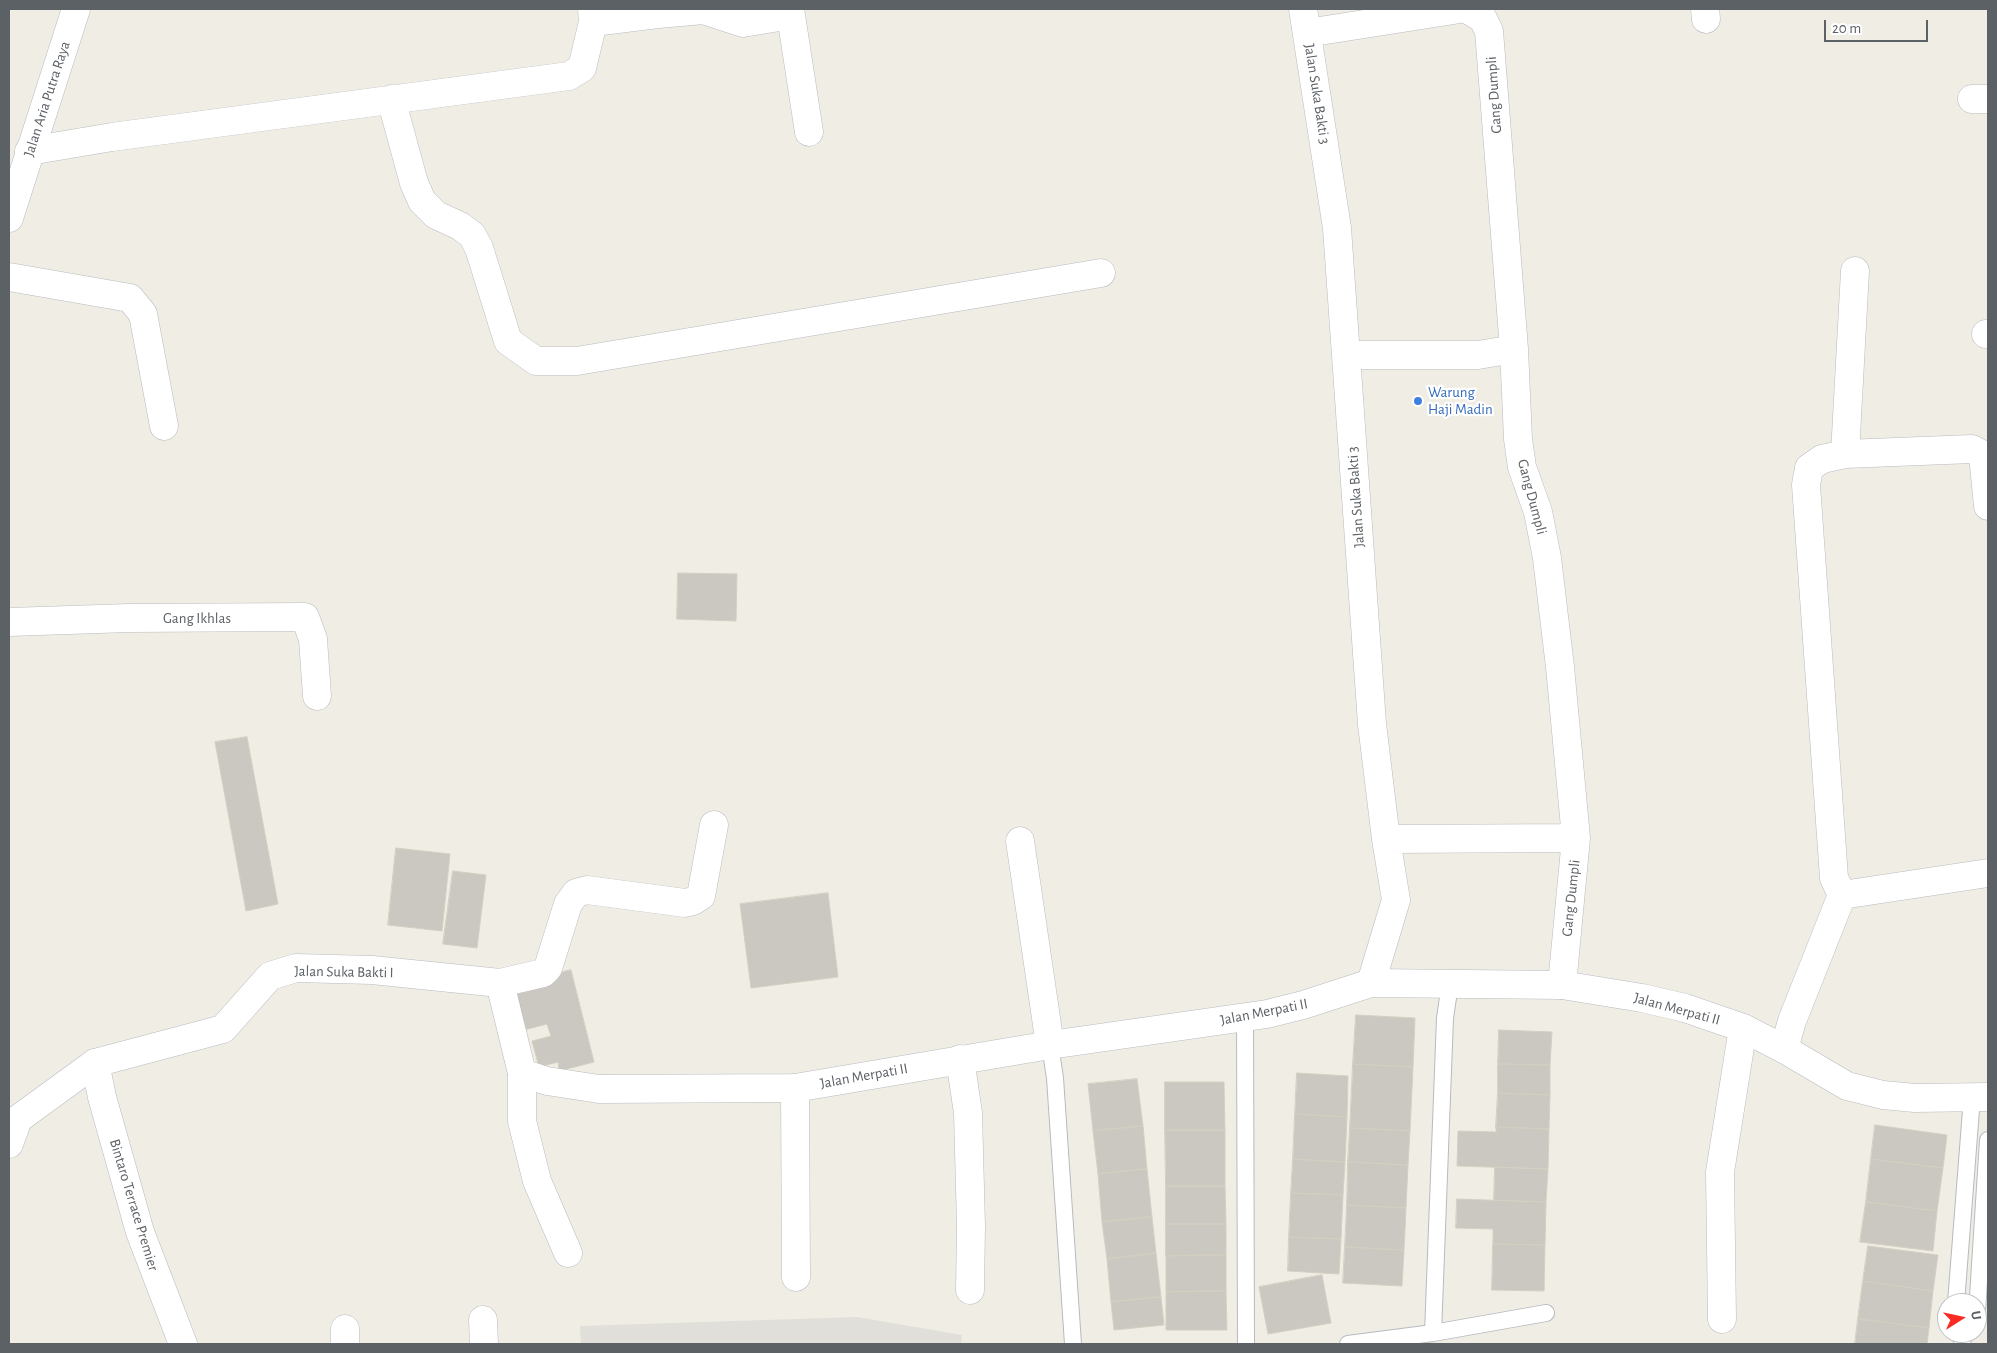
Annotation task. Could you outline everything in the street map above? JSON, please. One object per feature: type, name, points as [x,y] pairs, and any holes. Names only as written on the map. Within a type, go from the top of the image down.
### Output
[{"type":"street","name":"Jalan Aria Putra Raya","points":[[9,218],[76,9]]},
{"type":"street","points":[[29,151],[112,137],[569,76],[582,68],[592,15],[658,14],[703,10],[743,23],[790,12],[808,132]]},
{"type":"street","points":[[1305,21],[1467,10]]},
{"type":"street","name":"Gang Dumpli","points":[[1467,10],[1483,19],[1489,31],[1514,349],[1518,440],[1522,467],[1538,512],[1547,558],[1560,667],[1576,838],[1562,985]]},
{"type":"street","name":"Jalan Suka Bakti 3","points":[[1305,21],[1337,228],[1372,724],[1386,839],[1396,900],[1371,983]]},
{"type":"street","points":[[391,99],[414,183],[422,201],[436,215],[460,226],[472,235],[479,248],[508,341],[536,361],[577,361],[1101,273]]},
{"type":"street","points":[[1845,454],[1855,271]]},
{"type":"street","points":[[9,277],[130,298],[143,314],[164,426]]},
{"type":"street","points":[[1347,355],[1478,355],[1514,349]]},
{"type":"street","points":[[1784,1049],[1792,1022],[1842,895],[1834,878],[1806,485],[1809,468],[1822,459],[1845,454],[1972,449],[1983,455],[1988,506]]},
{"type":"street","name":"Gang Ikhlas","points":[[9,622],[129,618],[305,617],[313,639],[317,696]]},
{"type":"street","name":"Jalan Suka Bakti I","points":[[9,1144],[18,1119],[95,1063],[223,1029],[270,976],[296,968],[372,970],[500,983],[543,973],[548,968],[568,904],[576,893],[587,890],[685,903],[694,901],[701,896],[714,825]]},
{"type":"street","points":[[1386,839],[1576,838]]},
{"type":"street","points":[[1020,841],[1050,1045]]},
{"type":"street","points":[[1842,895],[1988,873]]},
{"type":"street","points":[[500,983],[522,1073],[522,1121],[537,1181],[568,1253]]},
{"type":"street","name":"Jalan Merpati II","points":[[522,1073],[547,1081],[599,1089],[795,1088],[1050,1045],[1245,1018],[1303,1006],[1371,983],[1562,985],[1651,1000],[1685,1008],[1743,1028],[1784,1049],[1847,1086],[1883,1095],[1915,1098],[1980,1097]]},
{"type":"street","points":[[1722,1319],[1720,1172],[1743,1028]]},
{"type":"street","points":[[960,1059],[968,1113],[971,1226],[970,1290]]},
{"type":"street","name":"Bintaro Terrace Premier","points":[[95,1063],[102,1097],[140,1232],[183,1344]]},
{"type":"street","points":[[795,1088],[796,1277]]},
{"type":"lane","points":[[1433,1333],[1445,1018],[1450,984]]},
{"type":"lane","points":[[1245,1018],[1246,1344]]},
{"type":"lane","points":[[1050,1045],[1055,1078],[1077,1344]]},
{"type":"lane","points":[[1957,1293],[1980,1097]]},
{"type":"lane","points":[[1978,1293],[1988,1140]]},
{"type":"lane","points":[[1348,1344],[1433,1333],[1546,1313]]},
{"type":"shaded area","points":[[857,1317],[962,1335],[961,1344],[581,1344],[580,1326]]},
{"type":"building","points":[[678,573],[737,574],[736,621],[677,619]]},
{"type":"building","points":[[247,737],[278,904],[246,911],[215,742]]},
{"type":"building","points":[[396,848],[450,854],[442,931],[388,925]]},
{"type":"building","points":[[453,871],[486,875],[477,948],[443,944]]},
{"type":"building","points":[[828,893],[838,977],[751,988],[740,904]]},
{"type":"building","points":[[571,970],[594,1062],[559,1071],[558,1062],[539,1067],[532,1041],[551,1036],[547,1024],[524,1030],[513,985]]},
{"type":"building","points":[[1356,1015],[1415,1018],[1413,1067],[1353,1064]]},
{"type":"building","points":[[1499,1030],[1552,1032],[1550,1065],[1498,1064]]},
{"type":"building","points":[[1353,1064],[1413,1067],[1410,1131],[1350,1128]]},
{"type":"building","points":[[1498,1064],[1550,1065],[1550,1095],[1498,1093]]},
{"type":"building","points":[[1297,1073],[1348,1076],[1347,1117],[1295,1114]]},
{"type":"building","points":[[1137,1079],[1143,1126],[1093,1131],[1088,1084]]},
{"type":"building","points":[[1165,1082],[1224,1082],[1225,1130],[1165,1130]]},
{"type":"building","points":[[1498,1093],[1550,1095],[1549,1129],[1496,1127]]},
{"type":"building","points":[[1295,1114],[1347,1117],[1345,1162],[1293,1159]]},
{"type":"building","points":[[1875,1125],[1947,1135],[1943,1168],[1871,1159]]},
{"type":"building","points":[[1143,1126],[1147,1169],[1098,1174],[1093,1131]]},
{"type":"building","points":[[1496,1127],[1549,1129],[1548,1169],[1457,1166],[1458,1131],[1496,1132]]},
{"type":"building","points":[[1350,1128],[1410,1131],[1408,1165],[1348,1162]]},
{"type":"building","points":[[1165,1130],[1225,1130],[1225,1186],[1166,1186]]},
{"type":"building","points":[[1293,1159],[1345,1162],[1343,1195],[1291,1193]]},
{"type":"building","points":[[1871,1159],[1943,1168],[1937,1211],[1866,1202]]},
{"type":"building","points":[[1348,1162],[1408,1165],[1406,1208],[1347,1205]]},
{"type":"building","points":[[1495,1167],[1548,1169],[1546,1202],[1494,1200]]},
{"type":"building","points":[[1147,1169],[1152,1217],[1102,1222],[1098,1174]]},
{"type":"building","points":[[1166,1186],[1225,1186],[1226,1224],[1166,1224]]},
{"type":"building","points":[[1291,1193],[1343,1195],[1341,1239],[1289,1237]]},
{"type":"building","points":[[1457,1199],[1546,1202],[1545,1245],[1493,1244],[1493,1229],[1456,1228]]},
{"type":"building","points":[[1866,1202],[1937,1211],[1933,1251],[1860,1242]]},
{"type":"building","points":[[1347,1205],[1406,1208],[1404,1250],[1345,1247]]},
{"type":"building","points":[[1152,1217],[1156,1253],[1107,1259],[1102,1222]]},
{"type":"building","points":[[1166,1224],[1226,1224],[1226,1255],[1166,1256]]},
{"type":"building","points":[[1289,1237],[1341,1239],[1339,1274],[1288,1271]]},
{"type":"building","points":[[1493,1244],[1545,1245],[1544,1291],[1492,1290]]},
{"type":"building","points":[[1868,1246],[1938,1255],[1933,1291],[1863,1281]]},
{"type":"building","points":[[1345,1247],[1404,1250],[1402,1286],[1343,1283]]},
{"type":"building","points":[[1156,1253],[1161,1297],[1111,1302],[1107,1259]]},
{"type":"building","points":[[1226,1255],[1226,1291],[1166,1292],[1166,1256]]},
{"type":"building","points":[[1322,1275],[1331,1323],[1268,1334],[1259,1287]]},
{"type":"building","points":[[1863,1281],[1933,1291],[1929,1328],[1858,1319]]},
{"type":"building","points":[[1226,1291],[1227,1330],[1166,1330],[1166,1292]]},
{"type":"building","points":[[1161,1297],[1164,1325],[1114,1330],[1111,1302]]},
{"type":"building","points":[[1858,1319],[1929,1328],[1927,1344],[1855,1344]]},
{"type":"place","name":"Warung Haji Madin","points":[[1418,401]]}]
